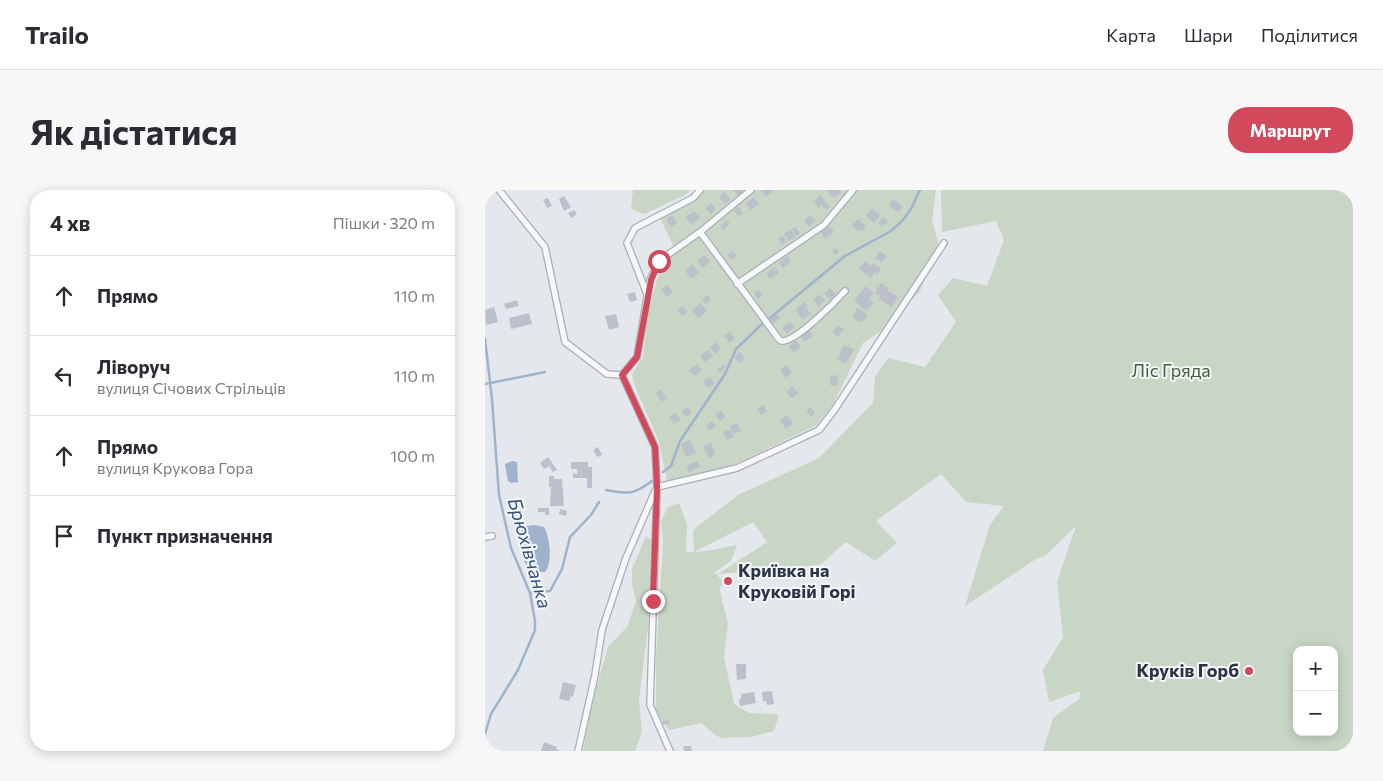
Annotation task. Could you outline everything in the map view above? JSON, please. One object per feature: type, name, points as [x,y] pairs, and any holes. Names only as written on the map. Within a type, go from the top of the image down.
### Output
[{"type":"street","points":[[499,190],[545,247],[565,342],[607,374],[622,375]]},
{"type":"street","points":[[648,296],[627,243],[635,228],[693,198],[700,190]]},
{"type":"street","points":[[622,375],[637,357],[651,280],[659,261],[700,232],[751,190]]},
{"type":"street","points":[[737,284],[825,225],[853,190]]},
{"type":"street","points":[[700,232],[778,338],[786,342],[829,308],[845,291]]},
{"type":"street","points":[[657,487],[737,468],[819,430],[835,409],[944,242]]},
{"type":"street","points":[[622,375],[655,447],[657,487],[649,705],[670,751]]},
{"type":"street","points":[[578,751],[595,675],[602,630],[626,558],[657,487]]},
{"type":"green space","points":[[633,190],[691,190],[685,195],[644,214],[631,209]]},
{"type":"green space","points":[[704,190],[936,190],[932,220],[939,246],[920,291],[886,328],[863,343],[833,405],[817,425],[735,464],[668,485],[659,442],[634,384],[632,374],[643,357],[648,311],[661,266],[674,247],[660,218],[694,201]]},
{"type":"green space","name":"Ліс Гряда","points":[[941,190],[1353,190],[1353,751],[1043,751],[1053,718],[1079,699],[1081,691],[1049,702],[1043,670],[1063,637],[1057,582],[1076,526],[1045,556],[1036,559],[965,606],[990,525],[1004,506],[966,502],[941,474],[876,521],[897,543],[875,561],[846,542],[820,565],[718,574],[767,542],[753,522],[694,552],[693,530],[738,495],[819,458],[873,403],[875,377],[888,358],[925,367],[956,322],[938,295],[953,278],[987,286],[1004,240],[996,221],[942,232]]},
{"type":"green space","points":[[679,503],[687,524],[686,552],[706,551],[737,545],[731,561],[715,572],[724,583],[720,588],[728,623],[724,657],[734,704],[749,713],[779,714],[774,731],[750,737],[721,738],[701,723],[669,730],[656,712],[656,657],[663,543],[661,521],[668,507]]},
{"type":"green space","points":[[646,536],[651,540],[648,627],[639,700],[642,732],[635,751],[583,751],[592,703],[608,647],[627,627],[636,601],[632,585],[632,569]]},
{"type":"water","points":[[512,461],[517,462],[518,482],[511,483],[508,481],[505,464]]},
{"type":"water","points":[[526,526],[544,527],[548,537],[550,556],[545,572],[537,572],[531,569],[526,565],[522,556],[521,531]]},
{"type":"building","points":[[733,190],[746,190],[738,196]]},
{"type":"building","points":[[762,190],[774,190],[766,197]]},
{"type":"building","points":[[828,190],[839,190],[841,192],[836,197],[834,195],[832,197]]},
{"type":"building","points":[[724,192],[730,199],[725,204],[719,197]]},
{"type":"building","points":[[820,195],[830,207],[826,210],[822,205],[819,208],[814,202]]},
{"type":"building","points":[[564,196],[571,207],[564,211],[559,199]]},
{"type":"building","points":[[754,197],[759,204],[751,210],[746,203]]},
{"type":"building","points":[[548,198],[552,206],[547,208],[543,200]]},
{"type":"building","points":[[893,199],[903,206],[899,212],[889,206]]},
{"type":"building","points":[[711,203],[716,209],[711,214],[705,208]]},
{"type":"building","points":[[739,207],[743,214],[738,217],[734,210]]},
{"type":"building","points":[[872,209],[880,215],[874,223],[866,216]]},
{"type":"building","points":[[574,210],[577,214],[571,218],[568,213]]},
{"type":"building","points":[[694,211],[700,218],[691,224],[686,217]]},
{"type":"building","points":[[672,215],[677,222],[671,227],[666,219]]},
{"type":"building","points":[[810,215],[816,221],[809,227],[804,220]]},
{"type":"building","points":[[883,217],[888,221],[886,225],[884,223],[882,226],[878,223]]},
{"type":"building","points":[[858,219],[866,226],[862,231],[858,231],[852,226]]},
{"type":"building","points":[[727,220],[730,224],[723,230],[720,227]]},
{"type":"building","points":[[828,225],[834,232],[825,239],[820,232]]},
{"type":"building","points":[[796,227],[800,234],[796,236],[792,229]]},
{"type":"building","points":[[790,229],[795,237],[789,241],[784,234]]},
{"type":"building","points":[[782,236],[787,241],[782,245],[778,239]]},
{"type":"building","points":[[836,248],[839,252],[835,255],[832,251]]},
{"type":"building","points":[[733,251],[736,256],[731,260],[727,255]]},
{"type":"building","points":[[880,251],[887,256],[882,262],[875,258]]},
{"type":"building","points":[[704,255],[710,261],[703,268],[697,261]]},
{"type":"building","points":[[787,256],[791,262],[783,268],[779,262]]},
{"type":"building","points":[[865,261],[871,266],[873,263],[881,269],[877,274],[875,272],[871,278],[859,269]]},
{"type":"building","points":[[692,264],[699,272],[692,279],[685,271]]},
{"type":"building","points":[[775,267],[779,273],[770,279],[766,273]]},
{"type":"building","points":[[881,283],[888,288],[887,290],[898,297],[892,307],[879,299],[880,296],[875,293]]},
{"type":"building","points":[[667,285],[673,291],[667,297],[661,290]]},
{"type":"building","points":[[866,286],[874,293],[869,299],[874,303],[866,311],[854,300]]},
{"type":"building","points":[[830,288],[836,294],[830,299],[824,294]]},
{"type":"building","points":[[758,290],[763,295],[758,299],[754,293]]},
{"type":"building","points":[[635,292],[637,300],[630,302],[627,294]]},
{"type":"building","points":[[819,294],[825,300],[819,306],[813,300]]},
{"type":"building","points":[[707,295],[711,299],[706,304],[702,300]]},
{"type":"building","points":[[517,300],[519,306],[506,309],[504,304]]},
{"type":"building","points":[[804,302],[808,306],[806,308],[811,313],[803,320],[795,310]]},
{"type":"building","points":[[700,303],[707,310],[699,318],[692,311]]},
{"type":"building","points":[[683,306],[687,312],[682,316],[678,310]]},
{"type":"building","points":[[494,307],[498,322],[486,325],[485,310]]},
{"type":"building","points":[[858,308],[868,315],[860,323],[852,317]]},
{"type":"building","points":[[529,313],[532,324],[511,329],[509,318]]},
{"type":"building","points":[[616,314],[619,327],[609,330],[605,316]]},
{"type":"building","points":[[777,314],[780,318],[773,324],[769,320]]},
{"type":"building","points":[[790,322],[794,327],[787,334],[782,328]]},
{"type":"building","points":[[838,325],[844,329],[838,337],[832,332]]},
{"type":"building","points":[[808,329],[813,336],[805,342],[800,335]]},
{"type":"building","points":[[729,332],[735,338],[730,343],[724,336]]},
{"type":"building","points":[[795,340],[801,346],[794,353],[788,347]]},
{"type":"building","points":[[716,342],[721,349],[715,354],[710,348]]},
{"type":"building","points":[[844,345],[854,349],[846,364],[837,359]]},
{"type":"building","points":[[708,350],[713,356],[705,362],[700,356]]},
{"type":"building","points":[[740,352],[745,358],[739,363],[734,357]]},
{"type":"building","points":[[697,364],[702,370],[694,376],[689,370]]},
{"type":"building","points":[[724,364],[726,367],[719,373],[717,370]]},
{"type":"building","points":[[787,365],[792,372],[786,378],[780,370]]},
{"type":"building","points":[[831,375],[838,376],[837,386],[830,385]]},
{"type":"building","points":[[709,377],[715,383],[708,388],[703,382]]},
{"type":"building","points":[[792,386],[799,393],[791,398],[786,392]]},
{"type":"building","points":[[661,390],[667,398],[661,402],[656,393]]},
{"type":"building","points":[[764,405],[767,412],[761,415],[757,408]]},
{"type":"building","points":[[687,407],[692,413],[686,417],[682,411]]},
{"type":"building","points":[[810,407],[815,413],[811,417],[806,411]]},
{"type":"building","points":[[721,410],[725,417],[720,421],[715,414]]},
{"type":"building","points":[[676,413],[681,420],[674,424],[669,417]]},
{"type":"building","points":[[787,415],[793,424],[786,429],[780,420]]},
{"type":"building","points":[[712,421],[716,427],[709,431],[706,425]]},
{"type":"building","points":[[737,423],[741,431],[734,434],[730,426]]},
{"type":"building","points":[[731,429],[734,437],[727,440],[723,432]]},
{"type":"building","points":[[690,440],[696,453],[686,457],[681,444]]},
{"type":"building","points":[[711,443],[716,454],[709,458],[703,447]]},
{"type":"building","points":[[598,447],[602,455],[597,457],[593,450]]},
{"type":"building","points":[[548,457],[557,470],[553,472],[549,466],[544,469],[540,463]]},
{"type":"building","points":[[697,461],[700,467],[689,472],[686,466]]},
{"type":"building","points":[[571,462],[588,462],[588,467],[592,467],[592,488],[587,488],[587,478],[573,478],[573,473],[577,474],[577,469],[571,469]]},
{"type":"building","points":[[549,476],[554,476],[554,479],[562,479],[564,506],[550,506],[551,487],[549,487]]},
{"type":"building","points":[[538,508],[549,508],[549,515],[545,515],[545,512],[538,512]]},
{"type":"building","points":[[560,509],[567,511],[566,516],[559,514]]},
{"type":"building","points":[[736,664],[746,664],[746,679],[737,680]]},
{"type":"building","points":[[563,682],[576,685],[573,697],[571,696],[569,701],[559,699]]},
{"type":"building","points":[[772,691],[774,704],[767,705],[766,701],[763,701],[762,692]]},
{"type":"building","points":[[754,692],[756,703],[740,706],[739,699],[741,699],[741,694]]},
{"type":"building","points":[[669,720],[669,724],[663,725],[662,721]]},
{"type":"building","points":[[544,742],[557,747],[556,749],[560,751],[541,751]]},
{"type":"building","points":[[683,746],[691,746],[692,751],[684,751]]},
{"type":"waterway","points":[[770,318],[845,256],[891,231],[911,209],[920,190]]},
{"type":"waterway","points":[[663,472],[671,466],[680,441],[725,374],[736,349],[762,324]]},
{"type":"waterway","name":"Брюхівчанка","points":[[485,339],[492,399],[499,495],[511,548],[530,593],[535,621],[535,630],[518,670],[491,714],[485,734]]},
{"type":"waterway","points":[[485,384],[545,372]]},
{"type":"waterway","points":[[606,490],[631,492],[640,489],[652,481]]},
{"type":"waterway","points":[[530,593],[550,591],[562,569],[570,537],[591,515],[599,502]]},
{"type":"place","name":"Криївка на Круковій Горі","points":[[728,581]]},
{"type":"place","name":"Круків Горб","points":[[1249,671]]},
{"type":"route","points":[[653,601],[657,487],[655,447],[622,375],[637,357],[651,280],[659,261]]}]
